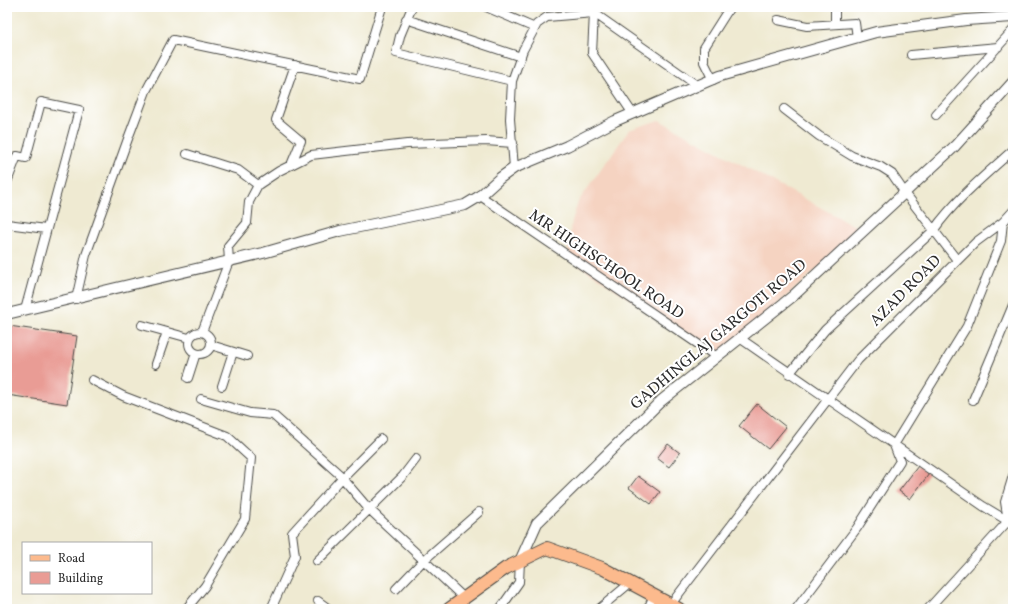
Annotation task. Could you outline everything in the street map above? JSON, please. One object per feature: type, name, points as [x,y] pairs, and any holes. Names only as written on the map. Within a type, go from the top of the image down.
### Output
[{"type":"main road","points":[[449,609],[506,568],[547,548],[602,568],[675,607]]},
{"type":"street","points":[[76,299],[86,254],[129,136],[146,91],[173,40],[360,79],[382,7]]},
{"type":"street","points":[[412,7],[406,19],[396,53],[512,81]]},
{"type":"street","points":[[486,7],[535,28]]},
{"type":"street","points":[[835,7],[835,24]]},
{"type":"street","points":[[713,80],[704,62],[704,48],[727,8]]},
{"type":"street","points":[[594,13],[592,53],[633,114]]},
{"type":"street","points":[[514,168],[510,119],[512,81],[521,57],[537,24],[547,17],[594,13],[698,86]]},
{"type":"street","points":[[7,314],[76,299],[229,261],[340,231],[465,206],[480,196],[514,168],[567,146],[633,114],[713,80],[876,32],[966,20],[1013,17]]},
{"type":"street","points":[[406,19],[521,57]]},
{"type":"street","points":[[778,20],[807,26],[854,23],[857,38]]},
{"type":"street","points":[[936,115],[1013,30]]},
{"type":"street","points":[[911,55],[998,47]]},
{"type":"street","points":[[291,165],[301,141],[276,120],[295,65]]},
{"type":"street","name":"GADHINGLAJ GARGOTI ROAD","points":[[520,561],[537,523],[661,401],[741,339],[793,296],[955,146],[1011,87]]},
{"type":"street","points":[[7,182],[17,156],[26,158],[41,102],[79,110],[25,310]]},
{"type":"street","points":[[784,109],[819,136],[852,156],[881,167],[892,174],[957,260]]},
{"type":"street","points":[[202,332],[229,261],[228,246],[247,223],[249,202],[258,185],[311,155],[336,151],[433,143],[486,141],[513,143]]},
{"type":"street","points":[[789,374],[825,330],[934,230],[940,220],[965,194],[1013,150]]},
{"type":"street","points":[[187,154],[238,170],[258,185]]},
{"type":"street","name":"MR HIGHSCHOOL ROAD","points":[[480,196],[717,358]]},
{"type":"street","name":"AZAD ROAD","points":[[675,607],[827,399],[858,360],[957,260],[976,242],[1003,222],[1013,211]]},
{"type":"street","points":[[894,445],[967,326],[1001,241],[1003,222]]},
{"type":"street","points":[[7,224],[46,229]]},
{"type":"street","points":[[974,400],[1013,304]]},
{"type":"street","points":[[142,325],[189,338]]},
{"type":"street","points":[[156,364],[167,332]]},
{"type":"street","points":[[189,338],[194,333],[202,332],[210,338],[211,345]]},
{"type":"street","points":[[189,338],[190,349],[196,354],[203,353],[211,345]]},
{"type":"street","points":[[741,339],[789,374],[983,506],[1011,520]]},
{"type":"street","points":[[211,345],[247,356]]},
{"type":"street","points":[[222,386],[233,352]]},
{"type":"street","points":[[188,378],[196,354]]},
{"type":"street","points":[[92,380],[123,396],[227,436],[251,458],[245,520],[206,586],[186,609]]},
{"type":"street","points":[[201,398],[250,412],[273,415],[342,478],[368,508],[464,598]]},
{"type":"street","points":[[271,609],[295,556],[292,533],[342,478],[381,439]]},
{"type":"street","points":[[796,609],[856,528],[900,462],[894,445]]},
{"type":"street","points":[[317,561],[368,508],[403,476],[416,459]]},
{"type":"street","points":[[1011,520],[1005,502],[1013,476]]},
{"type":"street","points":[[396,589],[423,561],[479,512]]},
{"type":"street","points":[[928,609],[1011,520]]},
{"type":"street","points":[[500,609],[519,582],[520,561]]},
{"type":"street","points":[[599,609],[630,583]]},
{"type":"street","points":[[648,609],[654,596]]},
{"type":"street","points":[[318,601],[329,609]]},
{"type":"shaded area","points":[[659,120],[862,230],[717,357],[567,257],[572,221],[578,202],[629,130]]},
{"type":"building","points":[[9,326],[77,336],[67,404],[7,395],[7,340]]},
{"type":"building","points":[[757,404],[786,427],[768,449],[739,426]]},
{"type":"building","points":[[668,444],[680,453],[669,467],[657,458]]},
{"type":"building","points":[[918,466],[929,474],[910,499],[899,491]]},
{"type":"building","points":[[638,476],[660,492],[651,504],[629,488]]}]
